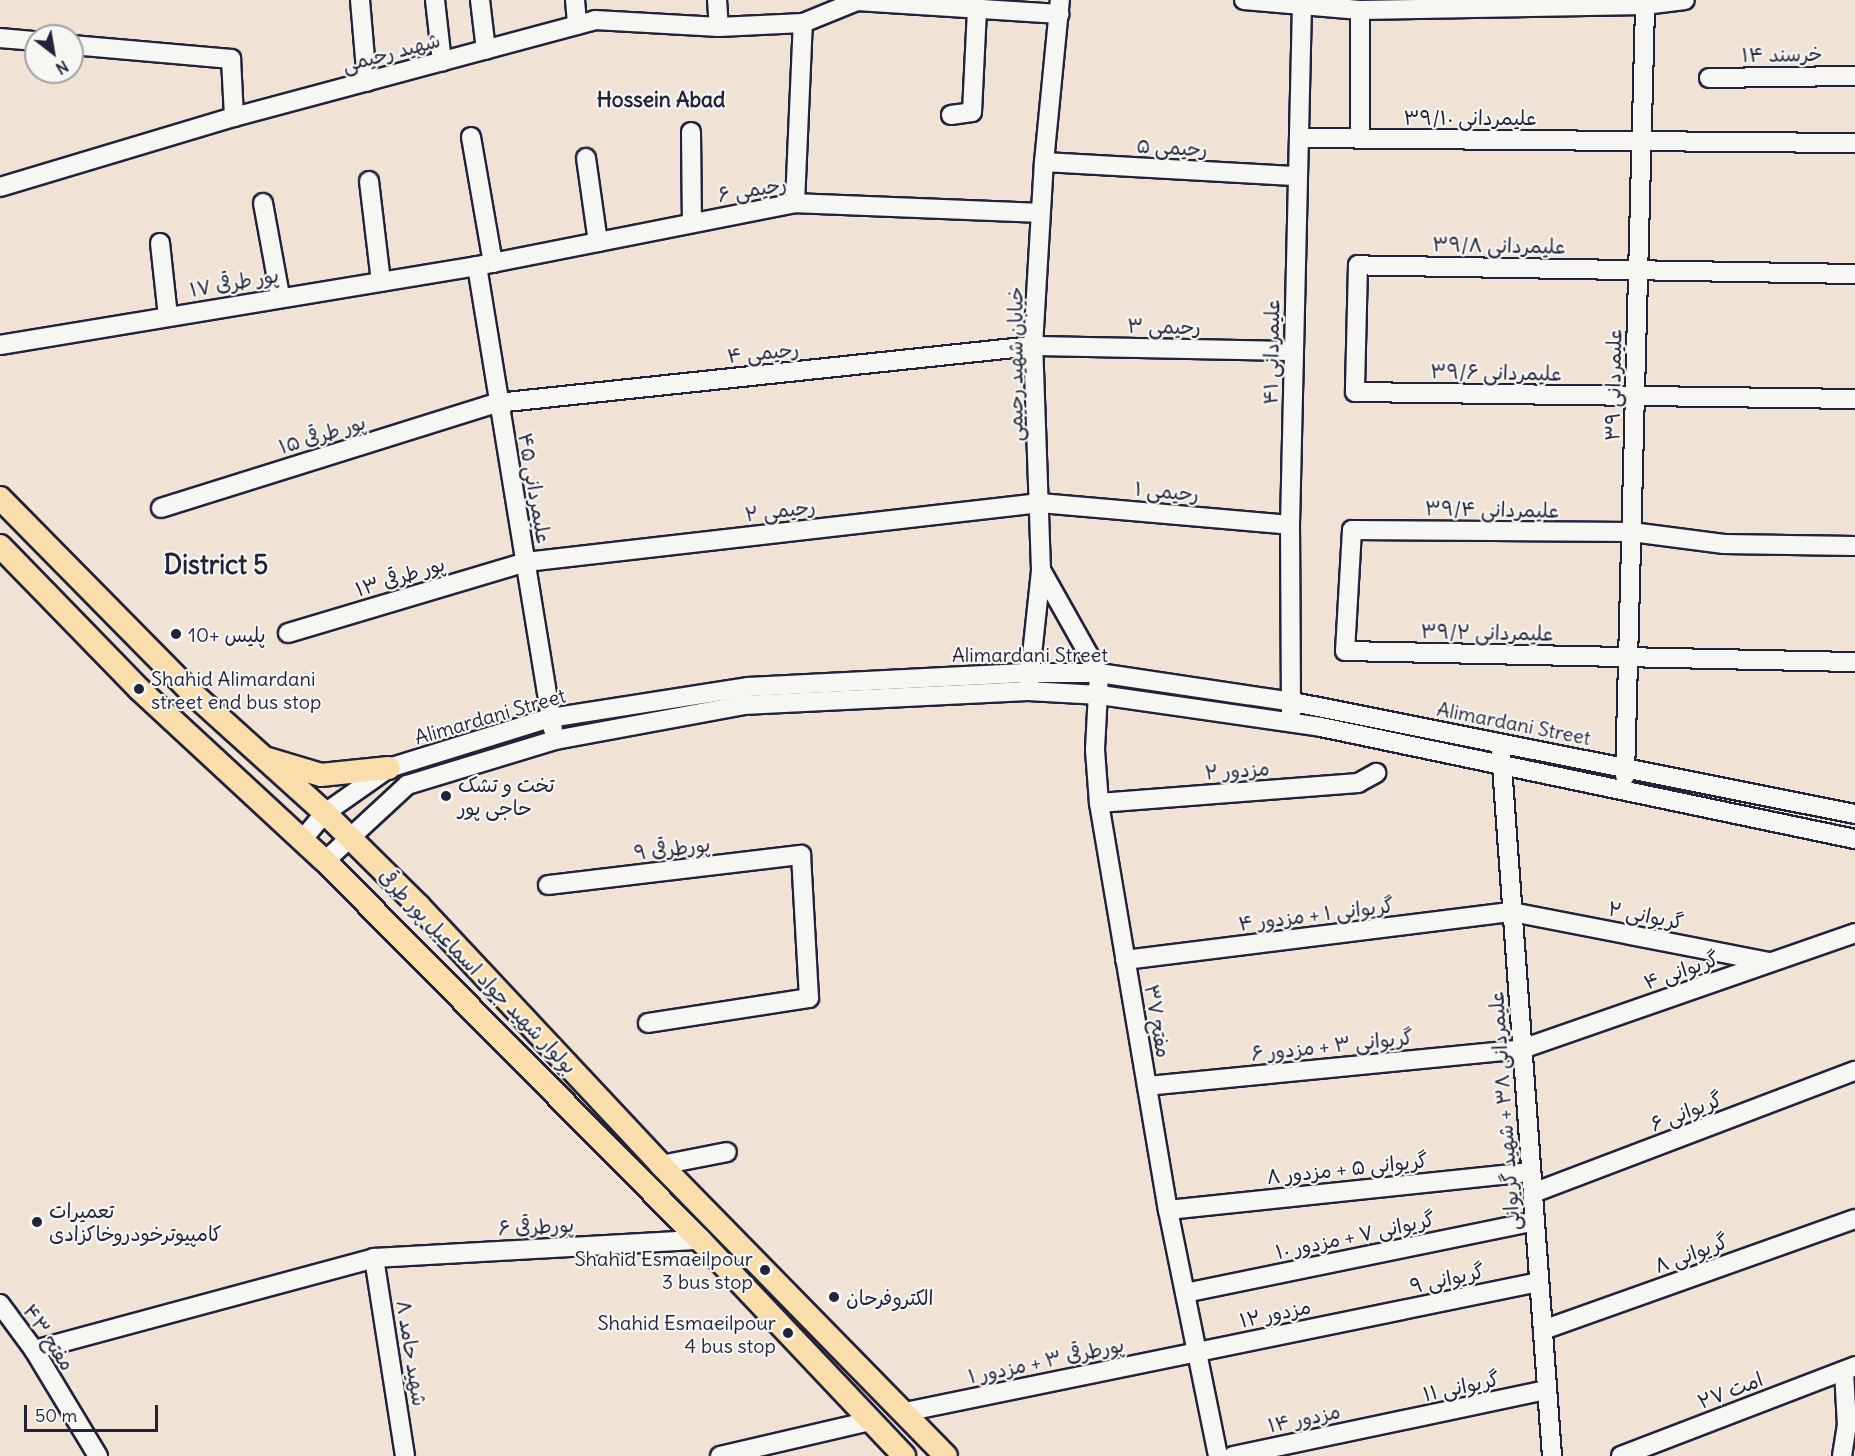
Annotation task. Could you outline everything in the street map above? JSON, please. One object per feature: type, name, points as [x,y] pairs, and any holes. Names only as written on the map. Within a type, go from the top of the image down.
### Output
[{"type":"main road","name":"بولوار شهید جواد اسماعیل پور طرقی","points":[[0,498],[130,632],[260,757],[348,836],[661,1165],[946,1456]]},
{"type":"main road","name":"بولوار شهید جواد اسماعیل پور طرقی","points":[[0,546],[139,689],[325,861],[700,1240],[904,1456]]},
{"type":"main road","points":[[260,757],[321,775],[389,768]]},
{"type":"street","points":[[360,0],[367,82]]},
{"type":"street","points":[[435,0],[442,62]]},
{"type":"street","points":[[480,0],[486,50]]},
{"type":"street","points":[[575,0],[577,25]]},
{"type":"street","points":[[717,0],[718,27]]},
{"type":"street","points":[[1244,0],[1360,10],[1645,5],[1685,0]]},
{"type":"street","name":"شهید رحیمی","points":[[0,187],[234,117],[595,21],[718,27],[803,23],[842,4],[857,1],[976,11],[1060,7]]},
{"type":"street","name":"علیمردانی ۴۱","points":[[1288,723],[1293,702],[1290,525],[1302,4]]},
{"type":"street","name":"علیمردانی ۳۹","points":[[1621,789],[1627,767],[1645,5]]},
{"type":"street","name":"خیابان شهید رحیمی","points":[[1029,682],[1041,570],[1033,346],[1044,162],[1060,7]]},
{"type":"street","points":[[1360,10],[1360,138]]},
{"type":"street","points":[[951,115],[972,112],[976,11]]},
{"type":"street","points":[[795,203],[803,23]]},
{"type":"street","points":[[0,38],[24,40]]},
{"type":"street","points":[[84,46],[231,60],[234,117]]},
{"type":"street","name":"خرسند ۱۴","points":[[1709,78],[1855,76]]},
{"type":"street","points":[[691,132],[692,223]]},
{"type":"street","name":"علیمردانی ۴۵","points":[[471,137],[497,403],[555,740]]},
{"type":"street","name":"علیمردانی ۳۹/۱۰","points":[[1299,138],[1855,143]]},
{"type":"street","points":[[586,158],[598,242]]},
{"type":"street","name":"رحیمی ۵","points":[[1044,162],[1298,176]]},
{"type":"street","points":[[369,181],[381,281]]},
{"type":"street","points":[[263,203],[280,296]]},
{"type":"street","name":"رحیمی ۶","points":[[485,265],[795,203],[1040,213]]},
{"type":"street","points":[[159,243],[168,316]]},
{"type":"street","name":"پور طرقی ۱۷","points":[[0,345],[280,296],[485,265]]},
{"type":"street","name":"علیمردانی ۳۹/۸","points":[[1355,392],[1358,265],[1855,274]]},
{"type":"street","name":"رحیمی ۳","points":[[1033,346],[1294,351]]},
{"type":"street","name":"رحیمی ۴","points":[[497,403],[1033,346]]},
{"type":"street","name":"علیمردانی ۳۹/۶","points":[[1355,392],[1635,398],[1855,399]]},
{"type":"street","name":"پور طرقی ۱۵","points":[[161,507],[497,403]]},
{"type":"street","name":"رحیمی ۱","points":[[1040,503],[1290,525]]},
{"type":"street","name":"رحیمی ۲","points":[[526,562],[1040,503]]},
{"type":"street","name":"علیمردانی ۳۹/۴","points":[[1345,651],[1352,530],[1632,532],[1724,543],[1855,546]]},
{"type":"street","name":"پور طرقی ۱۳","points":[[288,633],[526,562]]},
{"type":"street","points":[[1041,570],[1099,673]]},
{"type":"street","name":"علیمردانی ۳۹/۲","points":[[1345,651],[1855,662]]},
{"type":"street","name":"Alimardani Street","points":[[325,861],[348,836],[406,785],[555,740],[743,705],[1029,682],[1099,673],[1293,702],[1855,814]]},
{"type":"street","name":"مفتح ۳۷","points":[[1099,673],[1100,695],[1095,750],[1099,803],[1168,1210],[1218,1456]]},
{"type":"street","name":"Alimardani Street","points":[[302,840],[325,813],[389,768],[550,718],[748,687],[1029,682],[1288,723],[1499,763],[1855,839]]},
{"type":"street","name":"علیمردانی ۳۸ + شهید گریوانی","points":[[1502,744],[1499,763],[1552,1456]]},
{"type":"street","name":"مزدور ۲","points":[[1099,803],[1358,783],[1376,773]]},
{"type":"street","name":"پورطرقی ۹","points":[[548,885],[801,855],[809,998],[648,1023]]},
{"type":"street","name":"گریوانی ۱ + مزدور ۴","points":[[1125,960],[1512,912]]},
{"type":"street","name":"گریوانی ۲","points":[[1512,912],[1771,962]]},
{"type":"street","name":"گریوانی ۴","points":[[1522,1049],[1855,933]]},
{"type":"street","name":"گریوانی ۳ + مزدور ۶","points":[[1147,1086],[1522,1049]]},
{"type":"street","name":"گریوانی ۶","points":[[1533,1192],[1855,1071]]},
{"type":"street","points":[[661,1165],[727,1152]]},
{"type":"street","name":"گریوانی ۵ + مزدور ۸","points":[[1168,1210],[1531,1172]]},
{"type":"street","name":"گریوانی ۸","points":[[1543,1330],[1855,1219]]},
{"type":"street","name":"گریوانی ۷ + مزدور ۱۰","points":[[1185,1293],[1535,1221]]},
{"type":"street","name":"پورطرقی ۶","points":[[34,1350],[374,1258],[700,1240]]},
{"type":"street","name":"شهید حامد ۸","points":[[374,1258],[405,1456]]},
{"type":"street","name":"گریوانی ۹","points":[[1363,1318],[1539,1282]]},
{"type":"street","name":"مفتح ۴۳","points":[[0,1304],[34,1350],[98,1456]]},
{"type":"street","name":"مزدور ۱۲","points":[[1197,1352],[1363,1318]]},
{"type":"street","name":"پورطرقی ۳ + مزدور ۱","points":[[905,1412],[1197,1352]]},
{"type":"street","points":[[1842,1456],[1847,1426],[1850,1369]]},
{"type":"street","name":"امت ۲۷","points":[[1621,1456],[1850,1369]]},
{"type":"street","name":"گریوانی ۱۱","points":[[1383,1425],[1547,1390]]},
{"type":"street","points":[[720,1456],[870,1421]]},
{"type":"street","name":"مزدور ۱۴","points":[[1233,1456],[1383,1425]]},
{"type":"place","name":"پلیس +10","points":[[176,634]]},
{"type":"place","name":"Shahid Alimardani street end bus stop","points":[[139,689]]},
{"type":"place","name":"تخت و تشک حاجی پور","points":[[446,796]]},
{"type":"place","name":"تعمیرات کامپیوترخودروخاکزادی","points":[[37,1222]]},
{"type":"place","name":"Shahid Esmaeilpour 3 bus stop","points":[[765,1270]]},
{"type":"place","name":"الکتروفرحان","points":[[834,1297]]},
{"type":"place","name":"Shahid Esmaeilpour 4 bus stop","points":[[788,1333]]},
{"type":"district","name":"Hossein Abad","points":[[661,100]]},
{"type":"district","name":"District 5","points":[[216,565]]}]
